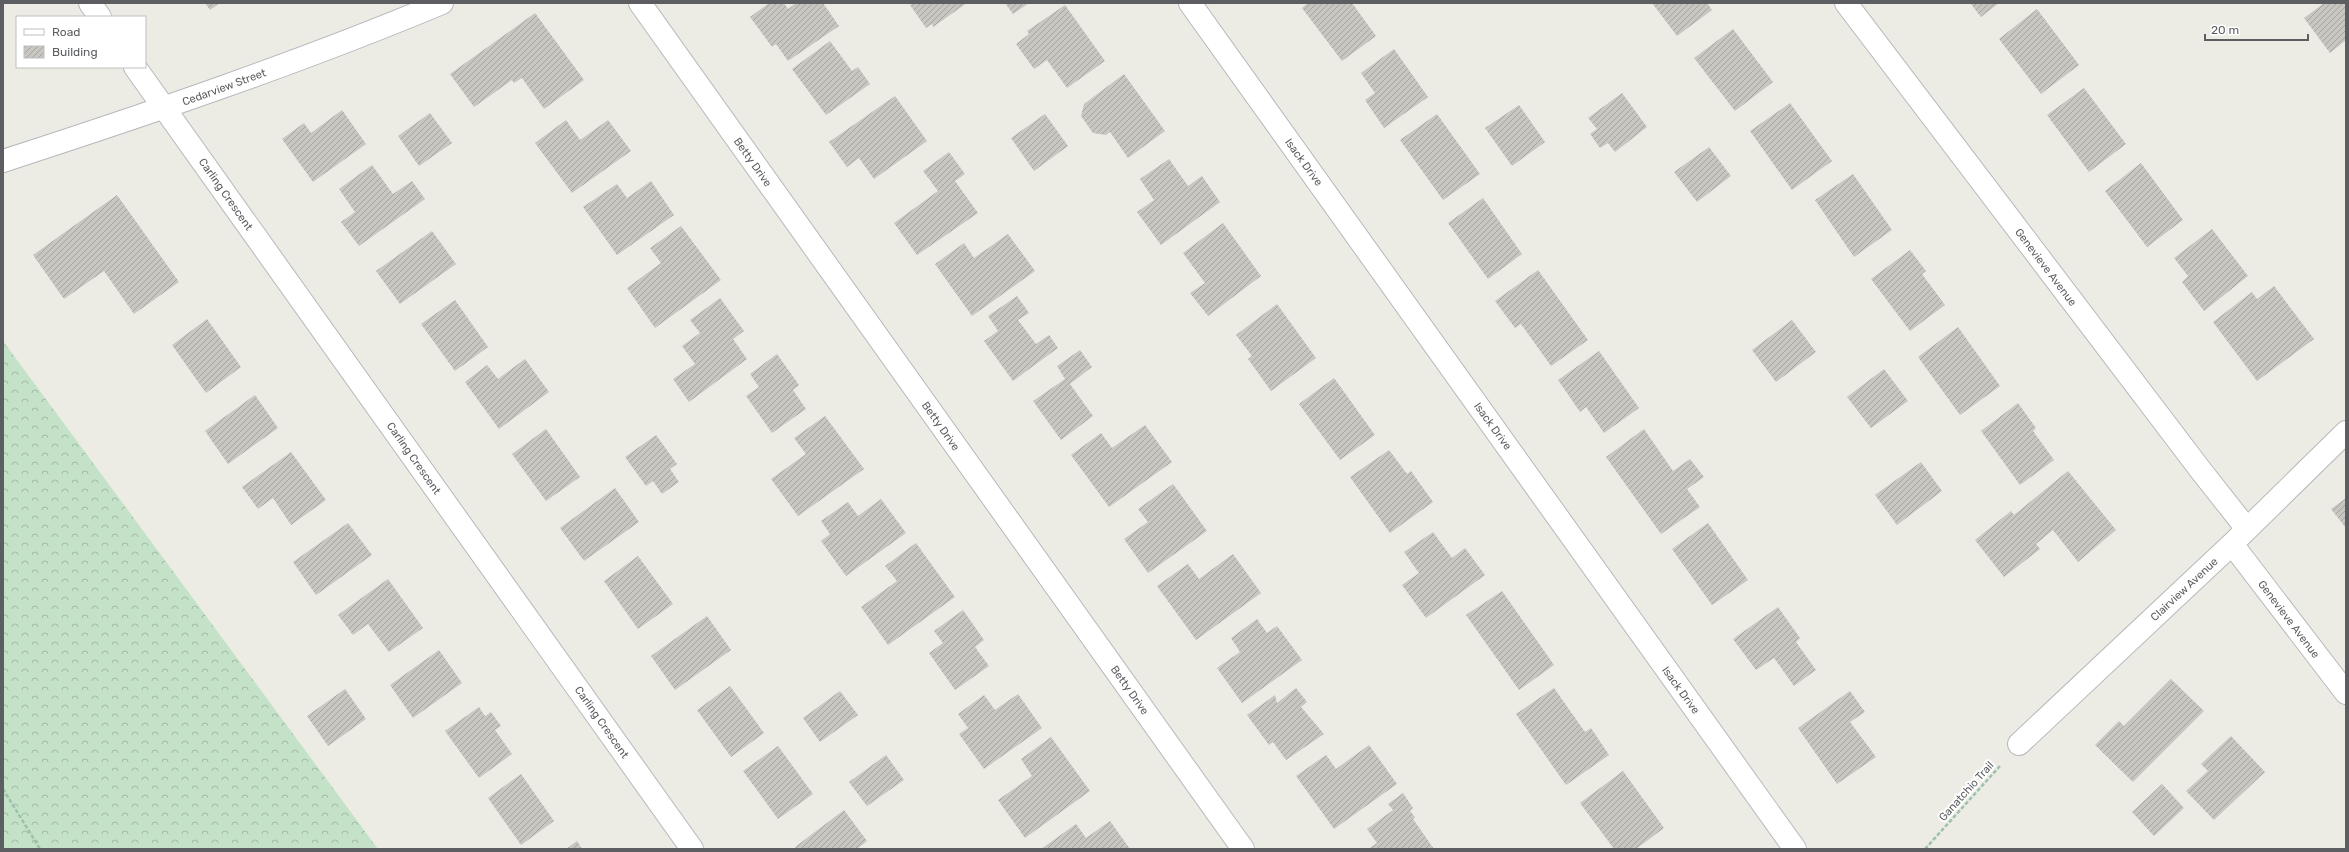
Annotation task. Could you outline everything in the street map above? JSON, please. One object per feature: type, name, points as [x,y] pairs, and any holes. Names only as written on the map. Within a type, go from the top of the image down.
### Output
[{"type":"street","points":[[90,3],[99,16]]},
{"type":"street","name":"Cedarview Street","points":[[3,161],[165,109],[365,35],[442,3]]},
{"type":"street","name":"Betty Drive","points":[[640,3],[1243,849]]},
{"type":"street","name":"Isack Drive","points":[[1190,3],[1796,849]]},
{"type":"street","name":"Genevieve Avenue","points":[[1846,3],[2202,472],[2247,529]]},
{"type":"street","name":"Carling Crescent","points":[[136,68],[692,849]]},
{"type":"street","name":"Clairview Avenue","points":[[2019,744],[2232,544],[2346,432]]},
{"type":"street","name":"Genevieve Avenue","points":[[2232,544],[2346,693]]},
{"type":"path","name":"Ganatchio Trail","points":[[1925,849],[2019,744]]},
{"type":"path","points":[[3,790],[40,849]]},
{"type":"green space","points":[[3,341],[378,849],[3,849]]},
{"type":"building","points":[[205,3],[220,3],[210,10]]},
{"type":"building","points":[[769,3],[784,3],[788,9],[796,3],[823,3],[839,26],[788,61],[776,44],[772,47],[750,17]]},
{"type":"building","points":[[914,3],[967,3],[933,27],[932,24],[926,28],[910,5]]},
{"type":"building","points":[[1005,3],[1029,3],[1013,14]]},
{"type":"building","points":[[1308,3],[1352,3],[1376,36],[1342,61],[1302,8]]},
{"type":"building","points":[[1652,3],[1707,3],[1712,10],[1677,36]]},
{"type":"building","points":[[1970,3],[1999,3],[1981,17]]},
{"type":"building","points":[[2324,3],[2346,3],[2346,40],[2330,53],[2304,18]]},
{"type":"building","points":[[1065,5],[1105,61],[1067,88],[1047,60],[1034,69],[1016,44],[1029,34],[1027,31]]},
{"type":"building","points":[[2037,9],[2079,65],[2041,94],[1999,39]]},
{"type":"building","points":[[535,13],[584,80],[544,109],[522,78],[514,83],[512,80],[474,107],[450,74]]},
{"type":"building","points":[[1733,29],[1773,82],[1735,111],[1694,58]]},
{"type":"building","points":[[830,41],[852,71],[858,67],[870,84],[826,115],[792,69]]},
{"type":"building","points":[[1394,49],[1428,97],[1384,128],[1365,100],[1375,93],[1361,73]]},
{"type":"building","points":[[1124,74],[1165,131],[1128,158],[1110,132],[1106,135],[1093,133],[1081,116],[1084,104]]},
{"type":"building","points":[[2084,88],[2126,144],[2089,172],[2047,115]]},
{"type":"building","points":[[1622,93],[1647,127],[1615,152],[1608,143],[1600,148],[1590,134],[1597,129],[1588,118]]},
{"type":"building","points":[[895,96],[927,141],[874,179],[859,158],[847,167],[829,142]]},
{"type":"building","points":[[1790,103],[1832,161],[1792,190],[1750,131]]},
{"type":"building","points":[[1519,105],[1545,142],[1512,166],[1485,128]]},
{"type":"building","points":[[342,110],[366,144],[313,182],[282,139],[304,123],[311,133]]},
{"type":"building","points":[[430,113],[452,143],[419,166],[398,136]]},
{"type":"building","points":[[1045,114],[1068,146],[1034,171],[1011,138]]},
{"type":"building","points":[[1437,114],[1480,174],[1443,200],[1400,140]]},
{"type":"building","points":[[566,120],[580,140],[608,120],[631,151],[572,193],[535,143]]},
{"type":"building","points":[[1709,147],[1731,176],[1697,202],[1674,172]]},
{"type":"building","points":[[949,152],[965,174],[955,181],[978,213],[917,255],[894,223],[938,191],[923,171]]},
{"type":"building","points":[[1169,159],[1188,186],[1202,176],[1220,202],[1161,245],[1137,212],[1154,200],[1140,179]]},
{"type":"building","points":[[2141,163],[2183,220],[2147,247],[2105,191]]},
{"type":"building","points":[[372,165],[393,194],[412,181],[425,199],[359,246],[341,222],[355,212],[339,189]]},
{"type":"building","points":[[1853,174],[1892,230],[1854,257],[1815,200]]},
{"type":"building","points":[[651,181],[674,215],[617,255],[583,207],[617,184],[627,198]]},
{"type":"building","points":[[117,195],[179,282],[134,314],[104,271],[64,299],[33,255]]},
{"type":"building","points":[[1483,198],[1522,254],[1488,279],[1448,223]]},
{"type":"building","points":[[1223,223],[1261,276],[1208,316],[1190,293],[1205,283],[1183,253]]},
{"type":"building","points":[[681,226],[721,280],[655,328],[627,288],[661,263],[650,248]]},
{"type":"building","points":[[2212,229],[2248,276],[2204,311],[2182,282],[2188,276],[2174,258]]},
{"type":"building","points":[[432,231],[456,264],[400,304],[376,271]]},
{"type":"building","points":[[1008,234],[1035,271],[972,316],[935,264],[964,243],[974,258]]},
{"type":"building","points":[[1910,250],[1926,271],[1922,274],[1945,305],[1910,331],[1871,279]]},
{"type":"building","points":[[1538,270],[1588,340],[1551,366],[1521,324],[1515,328],[1495,301]]},
{"type":"building","points":[[2274,286],[2314,339],[2257,381],[2213,322],[2252,292],[2257,299]]},
{"type":"building","points":[[1017,296],[1029,313],[1018,320],[1036,344],[1049,335],[1058,348],[1013,381],[984,341],[998,331],[988,316]]},
{"type":"building","points":[[720,298],[744,331],[733,339],[747,359],[689,402],[673,379],[695,364],[682,346],[700,333],[690,320]]},
{"type":"building","points":[[455,300],[488,347],[455,371],[421,324]]},
{"type":"building","points":[[1277,304],[1316,358],[1271,391],[1248,359],[1252,356],[1236,335]]},
{"type":"building","points":[[207,319],[241,367],[206,393],[172,345]]},
{"type":"building","points":[[1792,320],[1816,352],[1776,382],[1752,350]]},
{"type":"building","points":[[1958,327],[2000,386],[1960,415],[1918,357]]},
{"type":"building","points":[[1080,350],[1092,367],[1070,384],[1093,416],[1061,440],[1033,401],[1065,379],[1057,366]]},
{"type":"building","points":[[1599,351],[1639,408],[1604,433],[1586,407],[1580,412],[1558,380]]},
{"type":"building","points":[[777,354],[799,385],[793,390],[806,409],[772,433],[746,396],[759,387],[750,374]]},
{"type":"building","points":[[525,359],[549,392],[499,429],[465,382],[487,365],[498,379]]},
{"type":"building","points":[[1884,369],[1908,401],[1871,428],[1847,397]]},
{"type":"building","points":[[1334,378],[1375,435],[1340,460],[1299,404]]},
{"type":"building","points":[[255,395],[278,428],[228,464],[205,431]]},
{"type":"building","points":[[2018,403],[2036,428],[2033,431],[2054,460],[2020,485],[1981,431]]},
{"type":"building","points":[[825,416],[864,469],[798,516],[771,479],[806,454],[794,438]]},
{"type":"building","points":[[1145,425],[1172,462],[1109,507],[1071,455],[1101,433],[1112,448]]},
{"type":"building","points":[[546,429],[580,477],[546,501],[512,454]]},
{"type":"building","points":[[1644,429],[1673,471],[1690,459],[1704,477],[1687,489],[1700,507],[1661,534],[1606,457]]},
{"type":"building","points":[[656,435],[677,464],[670,469],[679,482],[662,494],[653,481],[646,486],[625,457]]},
{"type":"building","points":[[1389,450],[1407,474],[1411,471],[1433,502],[1390,533],[1350,477]]},
{"type":"building","points":[[291,452],[326,500],[291,525],[273,498],[258,509],[242,487]]},
{"type":"building","points":[[1921,462],[1942,491],[1897,525],[1875,495]]},
{"type":"building","points":[[2068,471],[2116,530],[2078,562],[2053,530],[2036,544],[2040,549],[2004,577],[1975,540],[2011,511],[2014,515]]},
{"type":"building","points":[[1173,484],[1207,531],[1148,573],[1124,539],[1148,522],[1138,509]]},
{"type":"building","points":[[615,488],[639,522],[584,561],[560,528]]},
{"type":"building","points":[[2346,498],[2346,528],[2331,509]]},
{"type":"building","points":[[881,499],[906,533],[846,576],[821,541],[830,534],[821,521],[848,502],[858,516]]},
{"type":"building","points":[[348,523],[372,555],[316,595],[293,562]]},
{"type":"building","points":[[1708,523],[1748,580],[1712,605],[1672,549]]},
{"type":"building","points":[[1433,532],[1452,558],[1465,548],[1485,575],[1426,618],[1402,585],[1419,573],[1404,552]]},
{"type":"building","points":[[916,543],[955,597],[888,645],[861,607],[897,581],[885,566]]},
{"type":"building","points":[[1233,554],[1261,593],[1196,640],[1157,586],[1188,564],[1199,579]]},
{"type":"building","points":[[638,556],[673,604],[638,629],[604,581]]},
{"type":"building","points":[[388,579],[423,628],[389,652],[368,624],[353,635],[338,615]]},
{"type":"building","points":[[1502,591],[1554,665],[1519,690],[1466,615]]},
{"type":"building","points":[[1778,607],[1800,638],[1796,642],[1816,670],[1794,686],[1774,658],[1756,670],[1733,639]]},
{"type":"building","points":[[963,610],[984,640],[975,647],[989,666],[955,690],[929,653],[943,643],[934,631]]},
{"type":"building","points":[[707,616],[731,650],[675,690],[651,656]]},
{"type":"building","points":[[1257,619],[1267,633],[1277,626],[1302,660],[1242,703],[1217,668],[1240,652],[1231,638]]},
{"type":"building","points":[[439,650],[462,683],[413,718],[390,685]]},
{"type":"building","points":[[2171,679],[2204,711],[2133,782],[2095,745],[2119,721],[2124,726]]},
{"type":"building","points":[[730,686],[764,733],[731,757],[697,710]]},
{"type":"building","points":[[1296,688],[1307,702],[1301,707],[1324,734],[1286,760],[1273,742],[1269,745],[1247,715],[1275,695],[1277,703]]},
{"type":"building","points":[[1554,688],[1585,732],[1591,728],[1609,755],[1566,785],[1516,714]]},
{"type":"building","points":[[345,689],[366,719],[328,746],[307,716]]},
{"type":"building","points":[[840,691],[858,715],[820,742],[803,718]]},
{"type":"building","points":[[1850,691],[1865,712],[1850,722],[1876,757],[1837,784],[1798,728]]},
{"type":"building","points":[[1018,694],[1042,728],[984,769],[959,734],[968,728],[958,714],[984,695],[995,710]]},
{"type":"building","points":[[479,707],[485,716],[491,712],[501,726],[495,730],[512,754],[479,778],[445,731]]},
{"type":"building","points":[[2231,736],[2265,772],[2214,820],[2186,791],[2208,771],[2201,764]]},
{"type":"building","points":[[1051,737],[1090,791],[1025,838],[998,800],[1032,776],[1021,759]]},
{"type":"building","points":[[1369,745],[1397,784],[1334,829],[1296,776],[1326,755],[1336,769]]},
{"type":"building","points":[[778,746],[813,794],[778,819],[743,771]]},
{"type":"building","points":[[886,755],[904,780],[867,806],[849,782]]},
{"type":"building","points":[[1623,771],[1664,828],[1636,849],[1614,849],[1580,803]]},
{"type":"building","points":[[521,774],[554,821],[521,845],[488,798]]},
{"type":"building","points":[[2162,784],[2184,808],[2154,836],[2132,812]]},
{"type":"building","points":[[1403,793],[1413,808],[1410,811],[1415,817],[1413,819],[1434,849],[1368,849],[1377,843],[1367,829],[1393,810],[1388,804]]},
{"type":"building","points":[[844,810],[867,841],[857,849],[797,849],[795,847]]},
{"type":"building","points":[[1110,821],[1130,849],[1041,849],[1076,824],[1086,838]]},
{"type":"building","points":[[577,841],[582,849],[566,849]]}]
